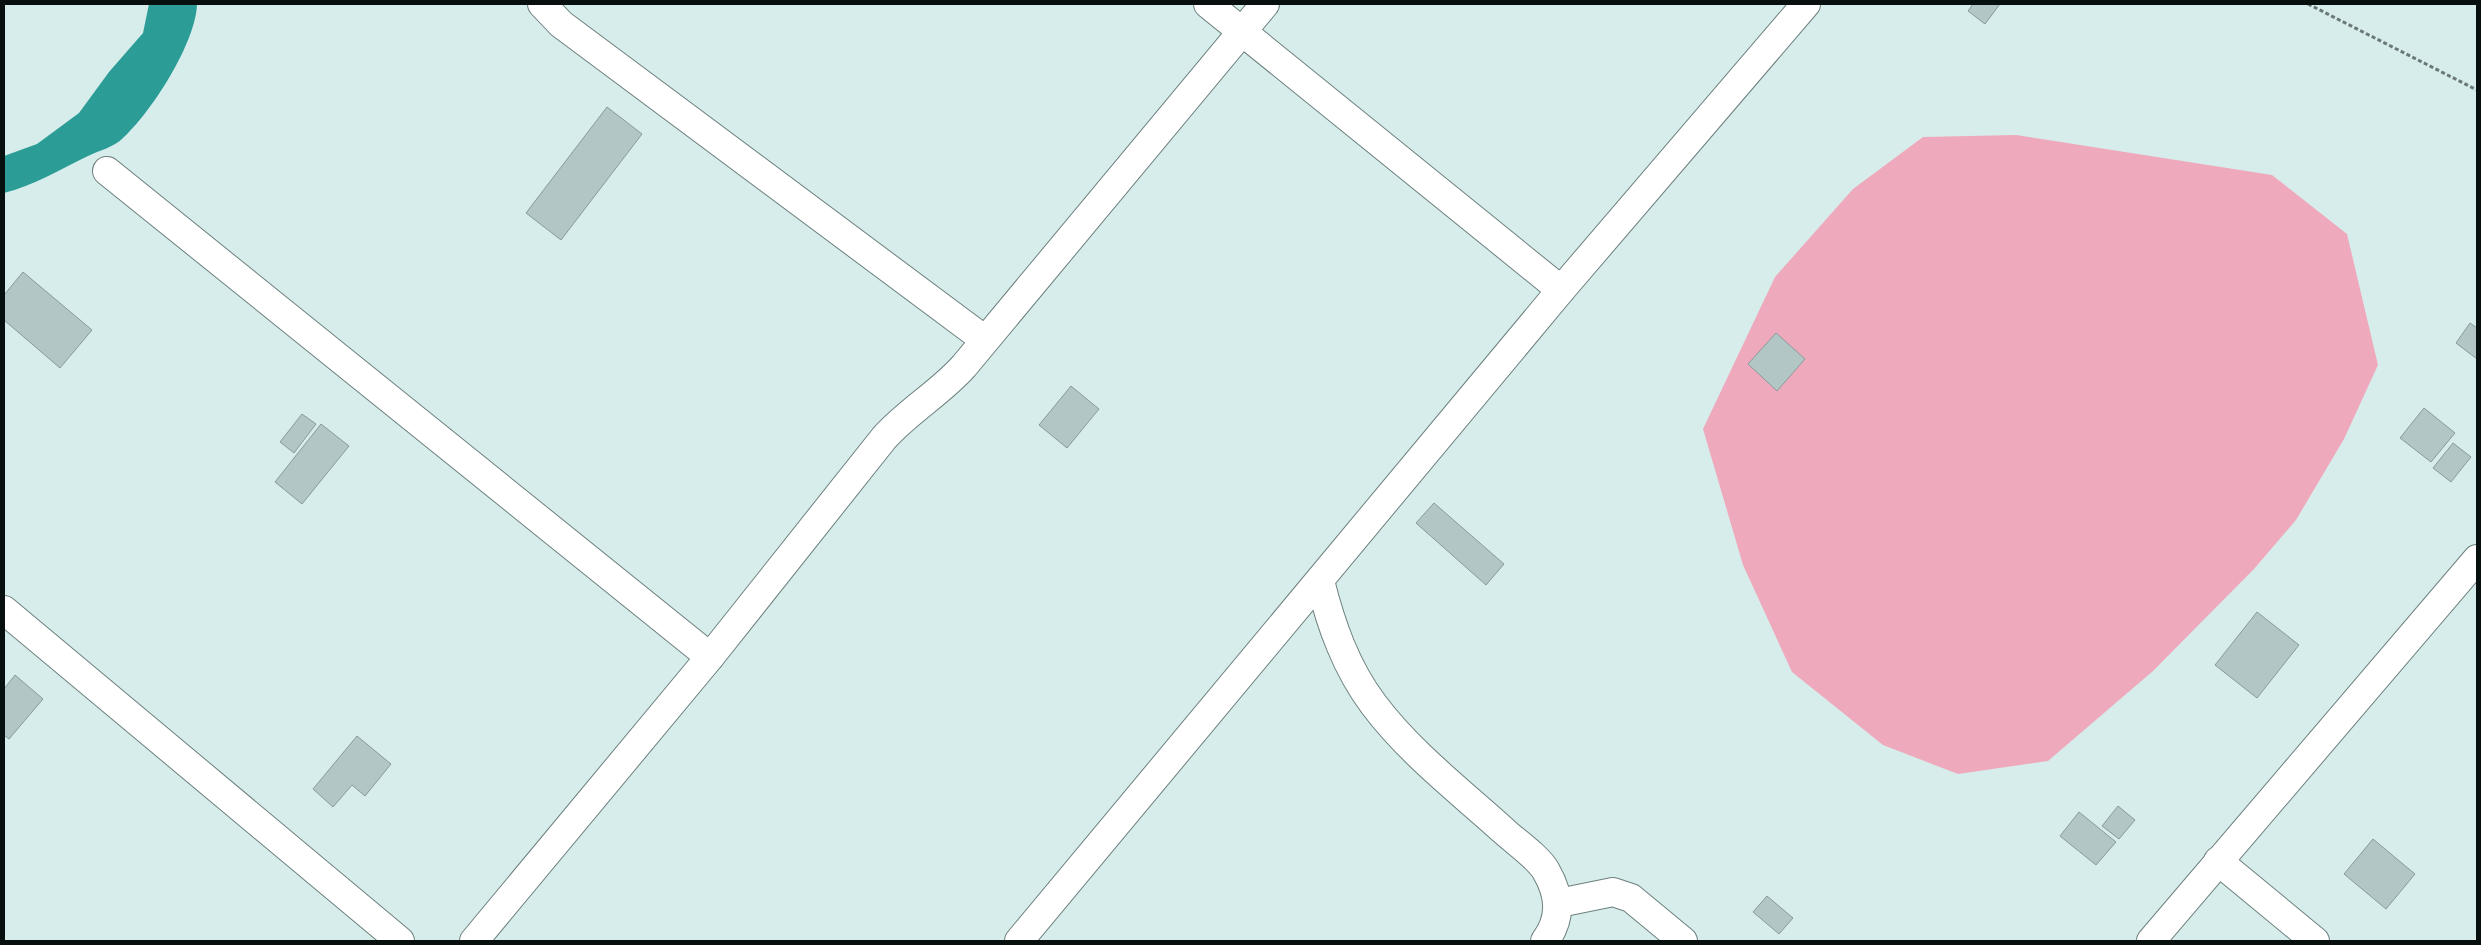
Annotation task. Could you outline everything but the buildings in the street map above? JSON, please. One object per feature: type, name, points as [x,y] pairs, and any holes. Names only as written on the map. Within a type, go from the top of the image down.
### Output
[{"type":"street","points":[[542,4],[561,24],[985,340]]},
{"type":"street","points":[[1208,4],[1561,290]]},
{"type":"street","points":[[474,941],[710,657],[884,438],[896,424],[953,378],[1265,4]]},
{"type":"street","points":[[1019,941],[1561,290],[1806,4]]},
{"type":"street","points":[[107,171],[710,657]]},
{"type":"street","points":[[2150,941],[2477,559]]},
{"type":"street","points":[[1320,581],[1330,621],[1345,657],[1374,705],[1409,745],[1546,869],[1559,903],[1553,930],[1545,941]]},
{"type":"street","points":[[4,610],[400,941]]},
{"type":"street","points":[[2218,861],[2315,941]]},
{"type":"street","points":[[1559,903],[1613,892],[1631,898],[1683,941]]},
{"type":"path","points":[[2308,4],[2477,90]]},
{"type":"path","points":[[2312,6],[2319,4]]},
{"type":"shaded area","points":[[2016,135],[2272,175],[2347,234],[2378,365],[2344,439],[2296,520],[2254,569],[2153,671],[2048,761],[1958,774],[1883,745],[1792,672],[1743,565],[1703,429],[1775,277],[1853,189],[1923,137]]},
{"type":"water","points":[[149,4],[197,4],[195,20],[189,38],[170,76],[146,112],[134,127],[115,144],[37,181],[4,193],[4,156],[37,144],[79,113],[109,72],[143,33]]}]
